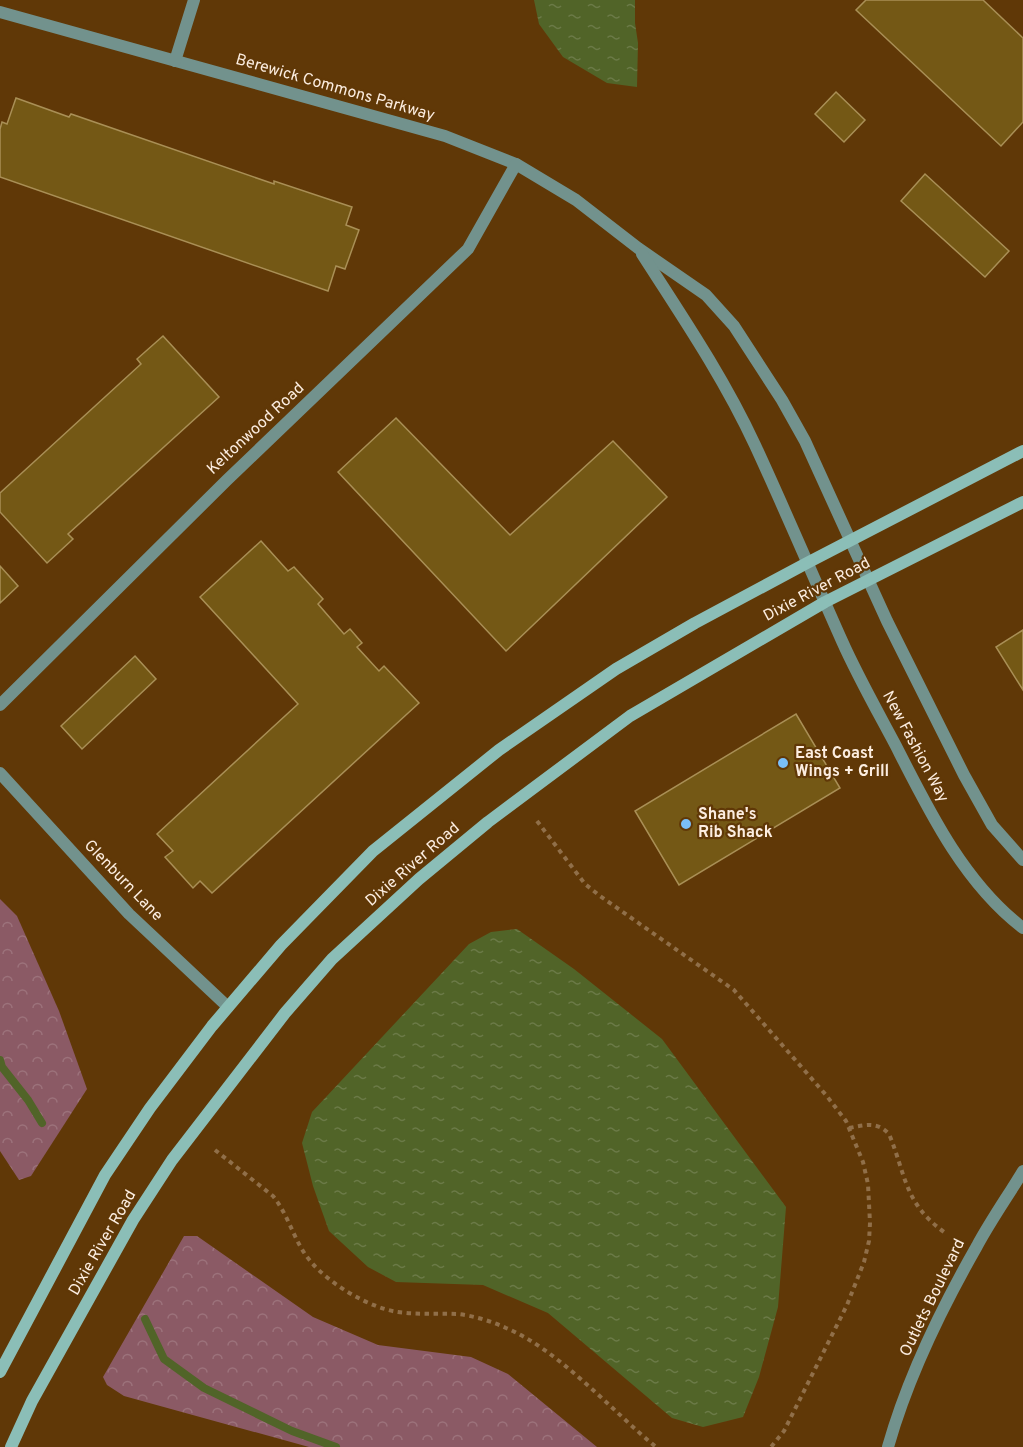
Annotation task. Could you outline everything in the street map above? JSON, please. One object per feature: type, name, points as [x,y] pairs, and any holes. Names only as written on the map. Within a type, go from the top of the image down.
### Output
[{"type":"street","points":[[175,61],[194,0]]},
{"type":"street","name":"Berewick Commons Parkway","points":[[0,12],[445,136],[516,164],[576,200],[638,248],[706,295],[734,326],[782,400],[805,441],[850,540]]},
{"type":"street","name":"Keltonwood Road","points":[[0,705],[227,480],[468,249],[516,164]]},
{"type":"street","name":"Berewick Commons Parkway","points":[[638,248],[696,335],[729,393],[755,445],[807,563]]},
{"type":"street","name":"Dixie River Road","points":[[0,1372],[105,1175],[150,1108],[228,1007],[282,945],[373,851],[499,750],[616,669],[695,623],[807,563],[1023,451]]},
{"type":"street","name":"Dixie River Road","points":[[10,1447],[32,1401],[133,1220],[159,1180],[230,1083],[285,1013],[332,959],[419,879],[488,822],[630,716],[825,602],[1023,502]]},
{"type":"street","name":"New Fashion Way","points":[[850,540],[964,775],[992,825],[1023,860]]},
{"type":"street","name":"New Fashion Way","points":[[807,563],[848,653],[945,836],[982,888],[1023,927]]},
{"type":"street","name":"Glenburn Lane","points":[[0,773],[129,914],[228,1007]]},
{"type":"street","name":"Outlets Boulevard","points":[[888,1447],[915,1373],[942,1309],[978,1243],[1023,1172]]},
{"type":"path","points":[[537,821],[593,890],[734,990],[826,1095],[849,1128],[863,1162],[868,1184],[869,1241],[864,1262],[847,1305],[784,1431],[771,1447]]},
{"type":"path","points":[[849,1128],[875,1124],[889,1134],[909,1192],[927,1220],[944,1232]]},
{"type":"path","points":[[215,1150],[273,1196],[279,1203],[294,1238],[312,1264],[358,1298],[398,1312],[459,1314],[483,1320],[522,1335],[559,1361],[656,1447]]},
{"type":"green space","points":[[0,899],[17,916],[59,1011],[87,1089],[31,1176],[19,1180],[0,1151]]},
{"type":"green space","points":[[184,1236],[197,1236],[313,1317],[378,1345],[471,1357],[508,1374],[597,1447],[309,1447],[124,1396],[107,1385],[103,1377]]},
{"type":"water","points":[[534,0],[635,0],[638,43],[637,87],[607,83],[563,57],[539,24]]},
{"type":"water","points":[[517,929],[574,969],[662,1039],[786,1207],[778,1307],[759,1377],[743,1417],[703,1427],[672,1418],[548,1313],[483,1285],[396,1282],[368,1267],[329,1231],[313,1186],[302,1143],[312,1112],[469,944],[491,932]]},
{"type":"building","points":[[866,0],[983,0],[1023,38],[1023,122],[1001,146],[856,10]]},
{"type":"building","points":[[836,92],[865,120],[844,142],[815,114]]},
{"type":"building","points":[[16,98],[69,117],[71,114],[274,184],[274,181],[352,207],[346,225],[359,230],[345,269],[336,266],[328,291],[0,177],[0,129],[2,122],[7,124]]},
{"type":"building","points":[[925,174],[1009,251],[985,277],[901,201]]},
{"type":"building","points":[[163,336],[219,397],[68,534],[73,539],[47,563],[0,512],[0,493],[141,364],[137,359]]},
{"type":"building","points":[[396,418],[510,535],[613,441],[667,497],[506,651],[338,472]]},
{"type":"building","points":[[261,541],[288,571],[294,567],[323,599],[318,604],[344,634],[350,629],[362,643],[357,647],[379,671],[384,666],[419,703],[212,893],[200,881],[193,888],[165,857],[173,851],[157,834],[298,704],[200,597]]},
{"type":"building","points":[[0,566],[18,586],[0,603]]},
{"type":"building","points":[[1023,630],[1023,690],[996,647]]},
{"type":"building","points":[[135,656],[156,679],[82,749],[61,726]]},
{"type":"building","points":[[796,714],[840,788],[679,885],[635,811]]},
{"type":"waterway","points":[[0,1060],[2,1067],[28,1100],[42,1123]]},
{"type":"waterway","points":[[145,1319],[164,1359],[204,1388],[292,1431],[336,1447]]},
{"type":"place","name":"East Coast Wings + Grill","points":[[783,763]]},
{"type":"place","name":"Shane's Rib Shack","points":[[686,824]]}]
